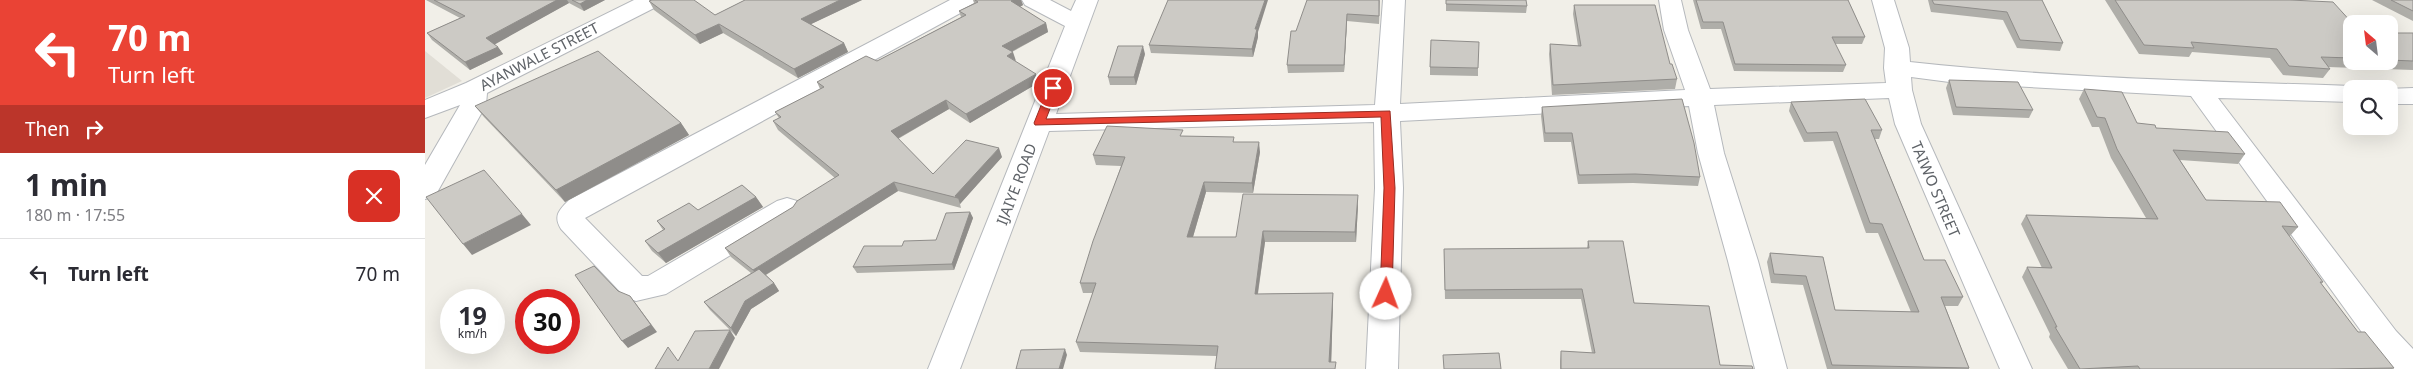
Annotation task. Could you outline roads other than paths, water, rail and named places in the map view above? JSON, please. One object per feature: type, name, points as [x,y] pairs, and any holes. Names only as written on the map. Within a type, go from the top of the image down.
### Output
[{"type":"street","name":"AYANWALE STREET","points":[[425,110],[475,89],[652,0]]},
{"type":"street","points":[[787,208],[655,286],[636,289],[571,222],[571,215],[579,207],[967,0]]},
{"type":"street","points":[[1033,0],[1083,12]]},
{"type":"street","points":[[1382,369],[1389,188],[1387,113],[1395,0]]},
{"type":"street","points":[[1669,0],[1676,30],[1700,97],[1711,153],[1743,261],[1771,369]]},
{"type":"street","name":"TAIWO STREET","points":[[1883,0],[1897,48],[1898,79],[1908,124],[1982,296],[2016,369]]},
{"type":"street","name":"IJAIYE ROAD","points":[[945,369],[1083,12]]},
{"type":"street","points":[[1039,123],[1387,113],[1700,97],[1957,75],[2199,89],[2343,94]]},
{"type":"street","points":[[425,189],[473,105],[475,89]]},
{"type":"street","points":[[2199,89],[2385,340],[2411,369]]},
{"type":"street","points":[[2398,96],[2413,96]]}]
